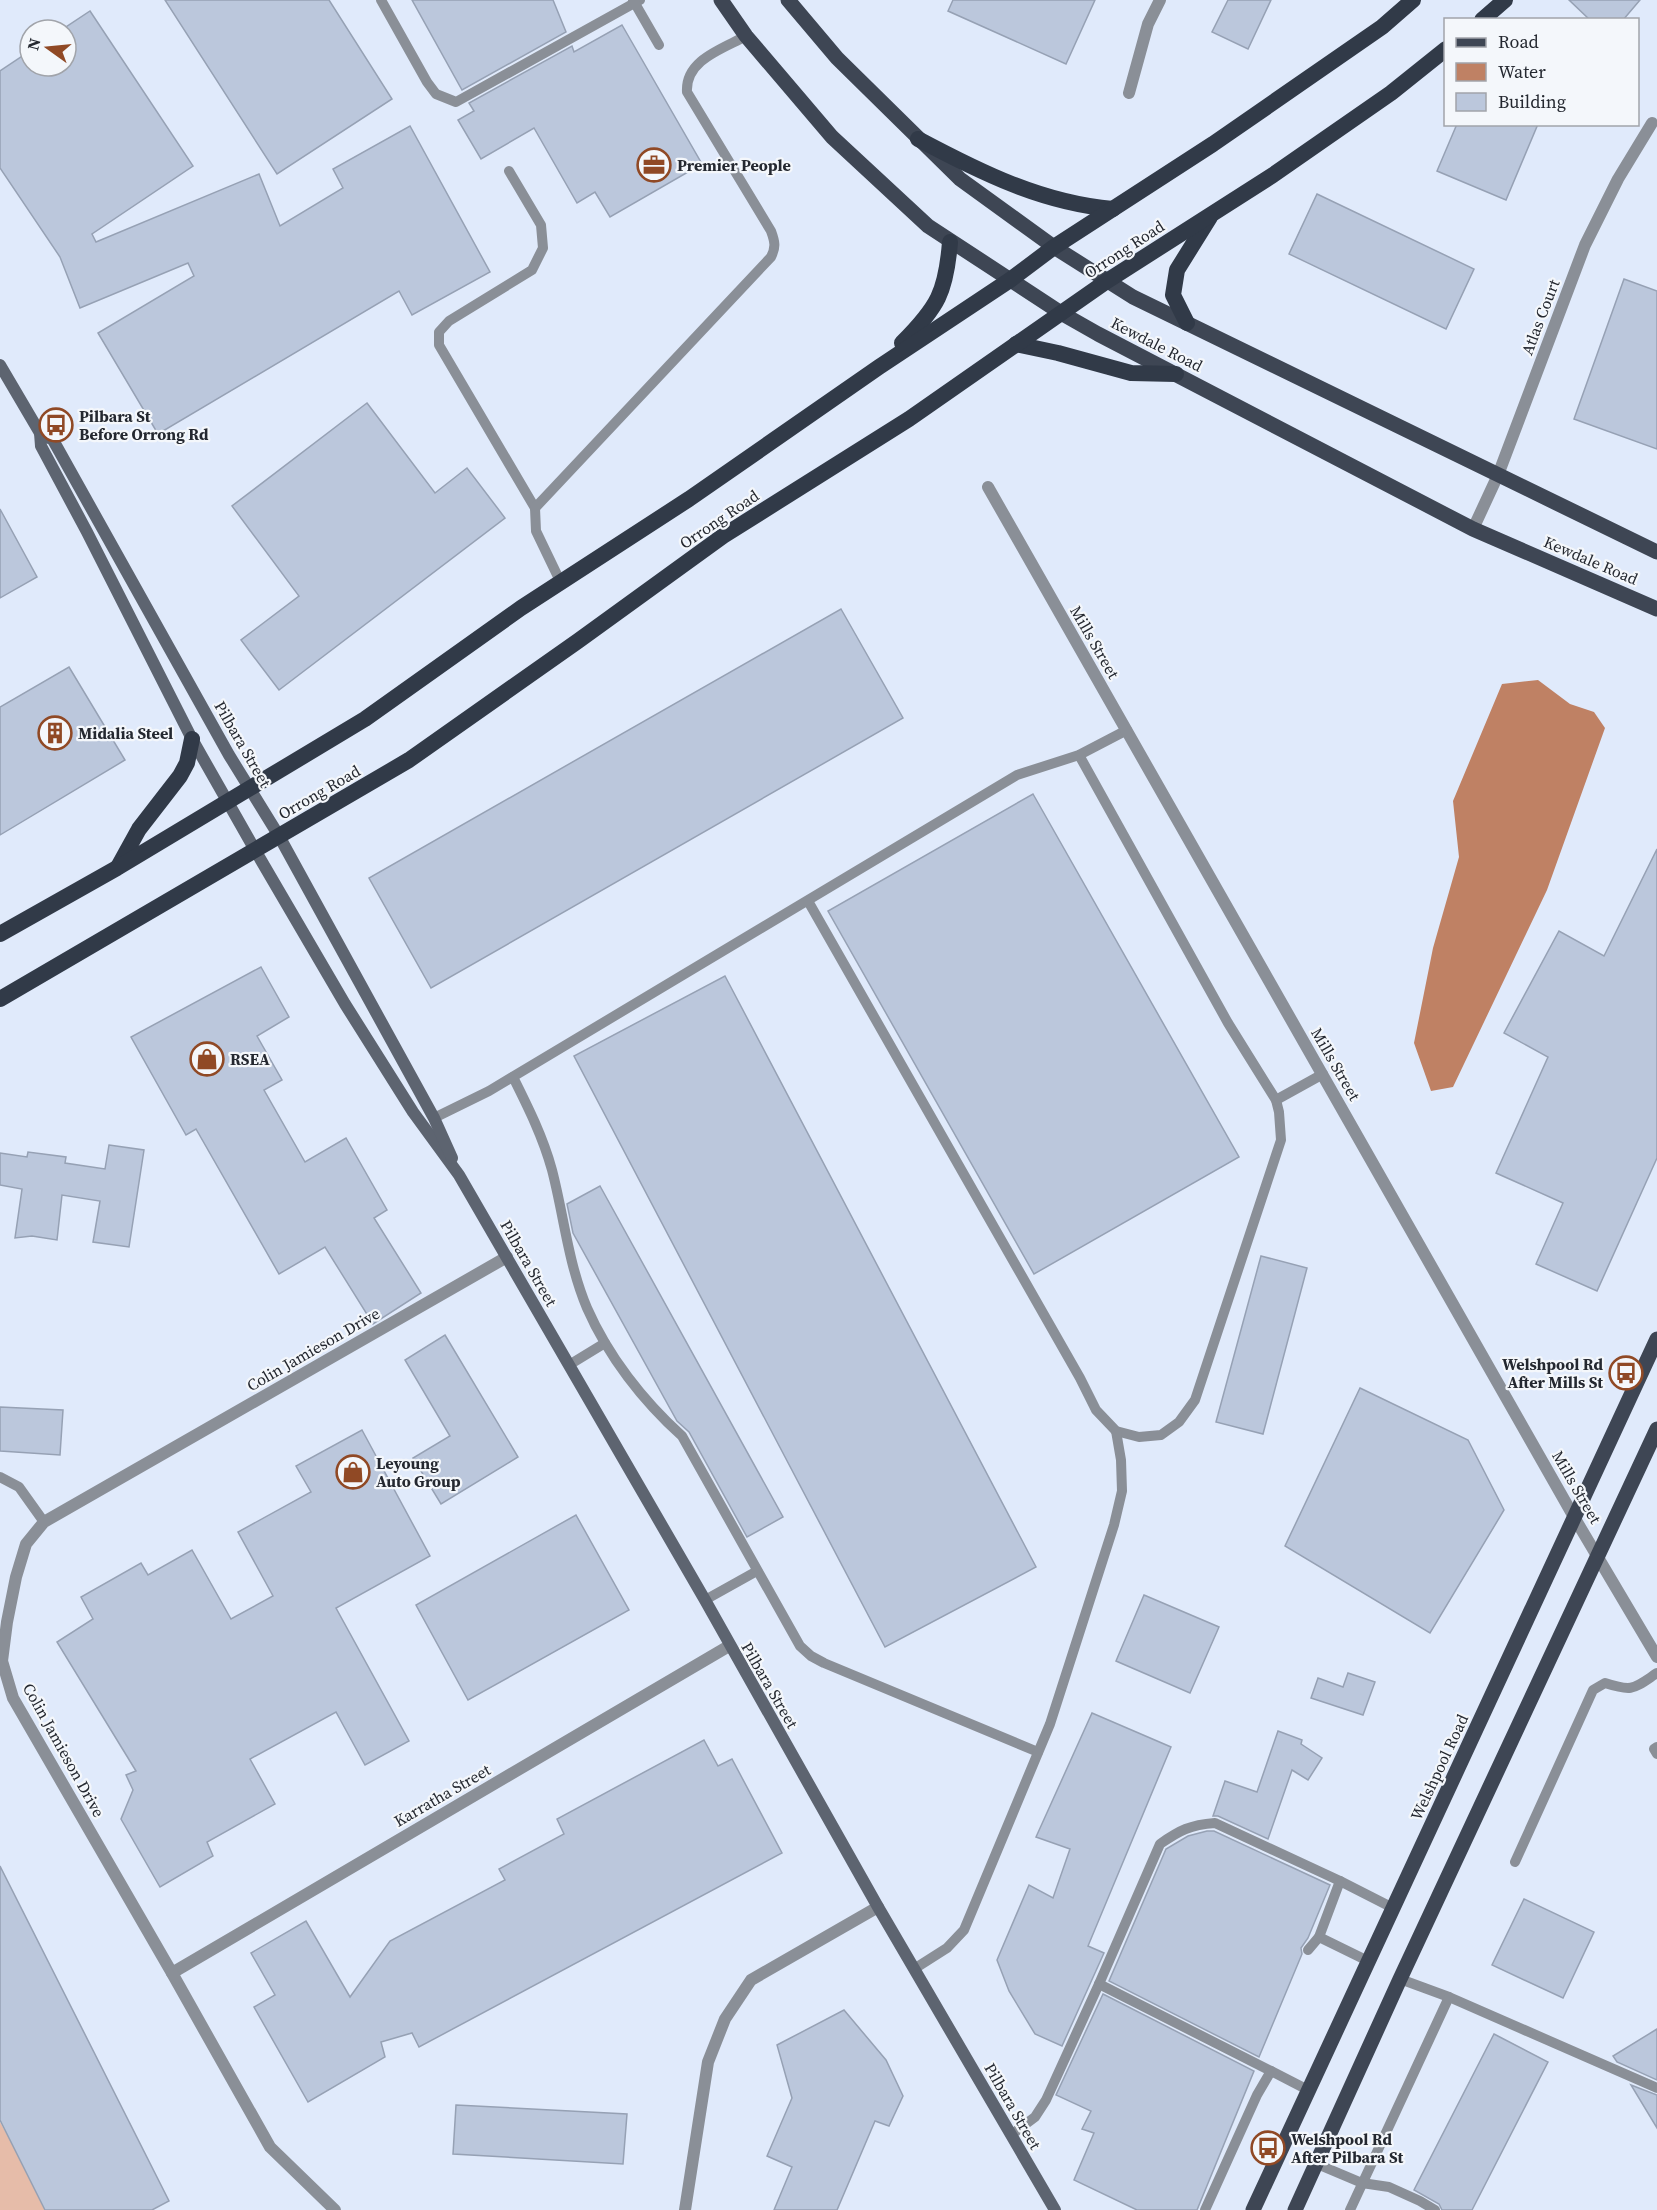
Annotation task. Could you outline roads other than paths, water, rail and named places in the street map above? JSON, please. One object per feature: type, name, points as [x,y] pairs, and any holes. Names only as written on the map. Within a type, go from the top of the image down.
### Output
[{"type":"highway","name":"Orrong Road","points":[[0,934],[117,868],[365,719],[521,608],[689,499],[879,367],[1010,280],[1054,247],[1213,144],[1382,27],[1413,0]]},
{"type":"highway","points":[[1484,18],[1505,0]]},
{"type":"highway","name":"Orrong Road","points":[[0,999],[409,760],[578,642],[723,536],[909,419],[1107,281],[1273,176],[1381,100],[1444,51]]},
{"type":"highway","points":[[918,139],[974,169],[1019,187],[1061,201],[1113,209]]},
{"type":"highway","points":[[1187,323],[1173,295],[1177,270],[1212,214]]},
{"type":"highway","points":[[879,367],[920,325],[939,299],[947,274],[950,242]]},
{"type":"highway","points":[[1016,344],[1131,373],[1176,374]]},
{"type":"highway","points":[[117,868],[139,829],[180,776],[187,763],[192,739]]},
{"type":"main road","name":"Kewdale Road","points":[[721,0],[746,36],[832,137],[928,226],[950,242],[1061,313],[1473,529],[1657,609]]},
{"type":"main road","name":"Kewdale Road","points":[[788,0],[837,58],[960,179],[1054,247],[1107,281],[1133,297],[1657,552]]},
{"type":"main road","name":"Pilbara Street","points":[[0,364],[40,434],[41,446],[192,739],[255,850],[345,1004],[413,1112],[459,1175],[705,1600],[878,1907],[1055,2210]]},
{"type":"main road","name":"Pilbara Street","points":[[40,434],[53,440],[250,789],[279,836],[434,1118],[459,1175]]},
{"type":"main road","name":"Welshpool Road","points":[[1252,2210],[1657,1339]]},
{"type":"main road","points":[[1295,2210],[1400,1979],[1657,1429]]},
{"type":"street","points":[[1129,93],[1148,24],[1160,0]]},
{"type":"street","name":"Atlas Court","points":[[1473,529],[1498,475],[1585,245],[1618,179],[1653,123]]},
{"type":"street","name":"Mills Street","points":[[988,487],[1574,1517],[1657,1657]]},
{"type":"street","name":"Colin Jamieson Drive","points":[[335,2210],[270,2147],[172,1972],[13,1698],[2,1661],[7,1622],[16,1577],[26,1544],[44,1521],[507,1257]]},
{"type":"street","name":"Karratha Street","points":[[172,1972],[729,1646]]},
{"type":"street","points":[[685,2210],[708,2062],[726,2019],[751,1980],[878,1907]]},
{"type":"lane","points":[[381,0],[427,82],[436,94],[456,102],[636,1],[659,45]]},
{"type":"lane","points":[[535,508],[771,258],[776,243],[771,231],[687,92],[686,80],[693,68],[701,61],[746,36]]},
{"type":"lane","points":[[508,171],[541,225],[543,248],[532,270],[449,321],[439,332],[439,345],[535,508],[536,531],[561,582]]},
{"type":"lane","points":[[434,1118],[513,1077],[1017,775],[1079,755],[1126,730]]},
{"type":"lane","points":[[808,901],[1080,1378],[1096,1410],[1116,1431],[1139,1437],[1161,1435],[1179,1422],[1195,1400],[1281,1140],[1279,1112],[1276,1100],[1228,1023],[1079,755]]},
{"type":"lane","points":[[1276,1100],[1323,1074]]},
{"type":"lane","points":[[513,1077],[544,1145],[552,1171],[566,1243],[587,1308],[605,1343],[641,1393],[681,1436],[800,1646],[811,1656],[1038,1752]]},
{"type":"lane","points":[[569,1365],[605,1343]]},
{"type":"lane","points":[[914,1969],[947,1948],[964,1930],[1050,1724],[1114,1525],[1122,1491],[1121,1460],[1116,1431]]},
{"type":"lane","points":[[0,1477],[19,1486],[44,1521]]},
{"type":"lane","points":[[705,1600],[757,1571]]},
{"type":"lane","points":[[1515,1862],[1593,1690],[1605,1683],[1626,1689],[1635,1688],[1657,1673]]},
{"type":"lane","points":[[1657,1747],[1654,1749],[1657,1754]]},
{"type":"lane","points":[[1011,2135],[1035,2117],[1046,2100],[1160,1844],[1192,1824],[1215,1823],[1393,1908]]},
{"type":"lane","points":[[1308,1950],[1319,1937],[1340,1881]]},
{"type":"lane","points":[[1319,1937],[1368,1961]]},
{"type":"lane","points":[[1400,1979],[1449,1997],[1657,2088]]},
{"type":"lane","points":[[1099,1984],[1308,2090]]},
{"type":"lane","points":[[1350,2210],[1449,1997]]},
{"type":"lane","points":[[1205,2210],[1257,2095],[1271,2072]]},
{"type":"lane","points":[[1317,2164],[1362,2183],[1389,2187],[1435,2210]]},
{"type":"water","points":[[1538,680],[1570,704],[1594,712],[1605,728],[1547,890],[1453,1087],[1431,1091],[1414,1043],[1433,948],[1459,857],[1453,801],[1502,684]]},
{"type":"place","name":"Premier People","points":[[654,165]]},
{"type":"place","name":"Pilbara St Before Orrong Rd","points":[[56,425]]},
{"type":"place","name":"Midalia Steel","points":[[55,733]]},
{"type":"place","name":"RSEA","points":[[207,1059]]},
{"type":"place","name":"Welshpool Rd After Mills St","points":[[1626,1373]]},
{"type":"place","name":"Leyoung Auto Group","points":[[353,1472]]},
{"type":"place","name":"Welshpool Rd After Pilbara St","points":[[1268,2148]]}]
